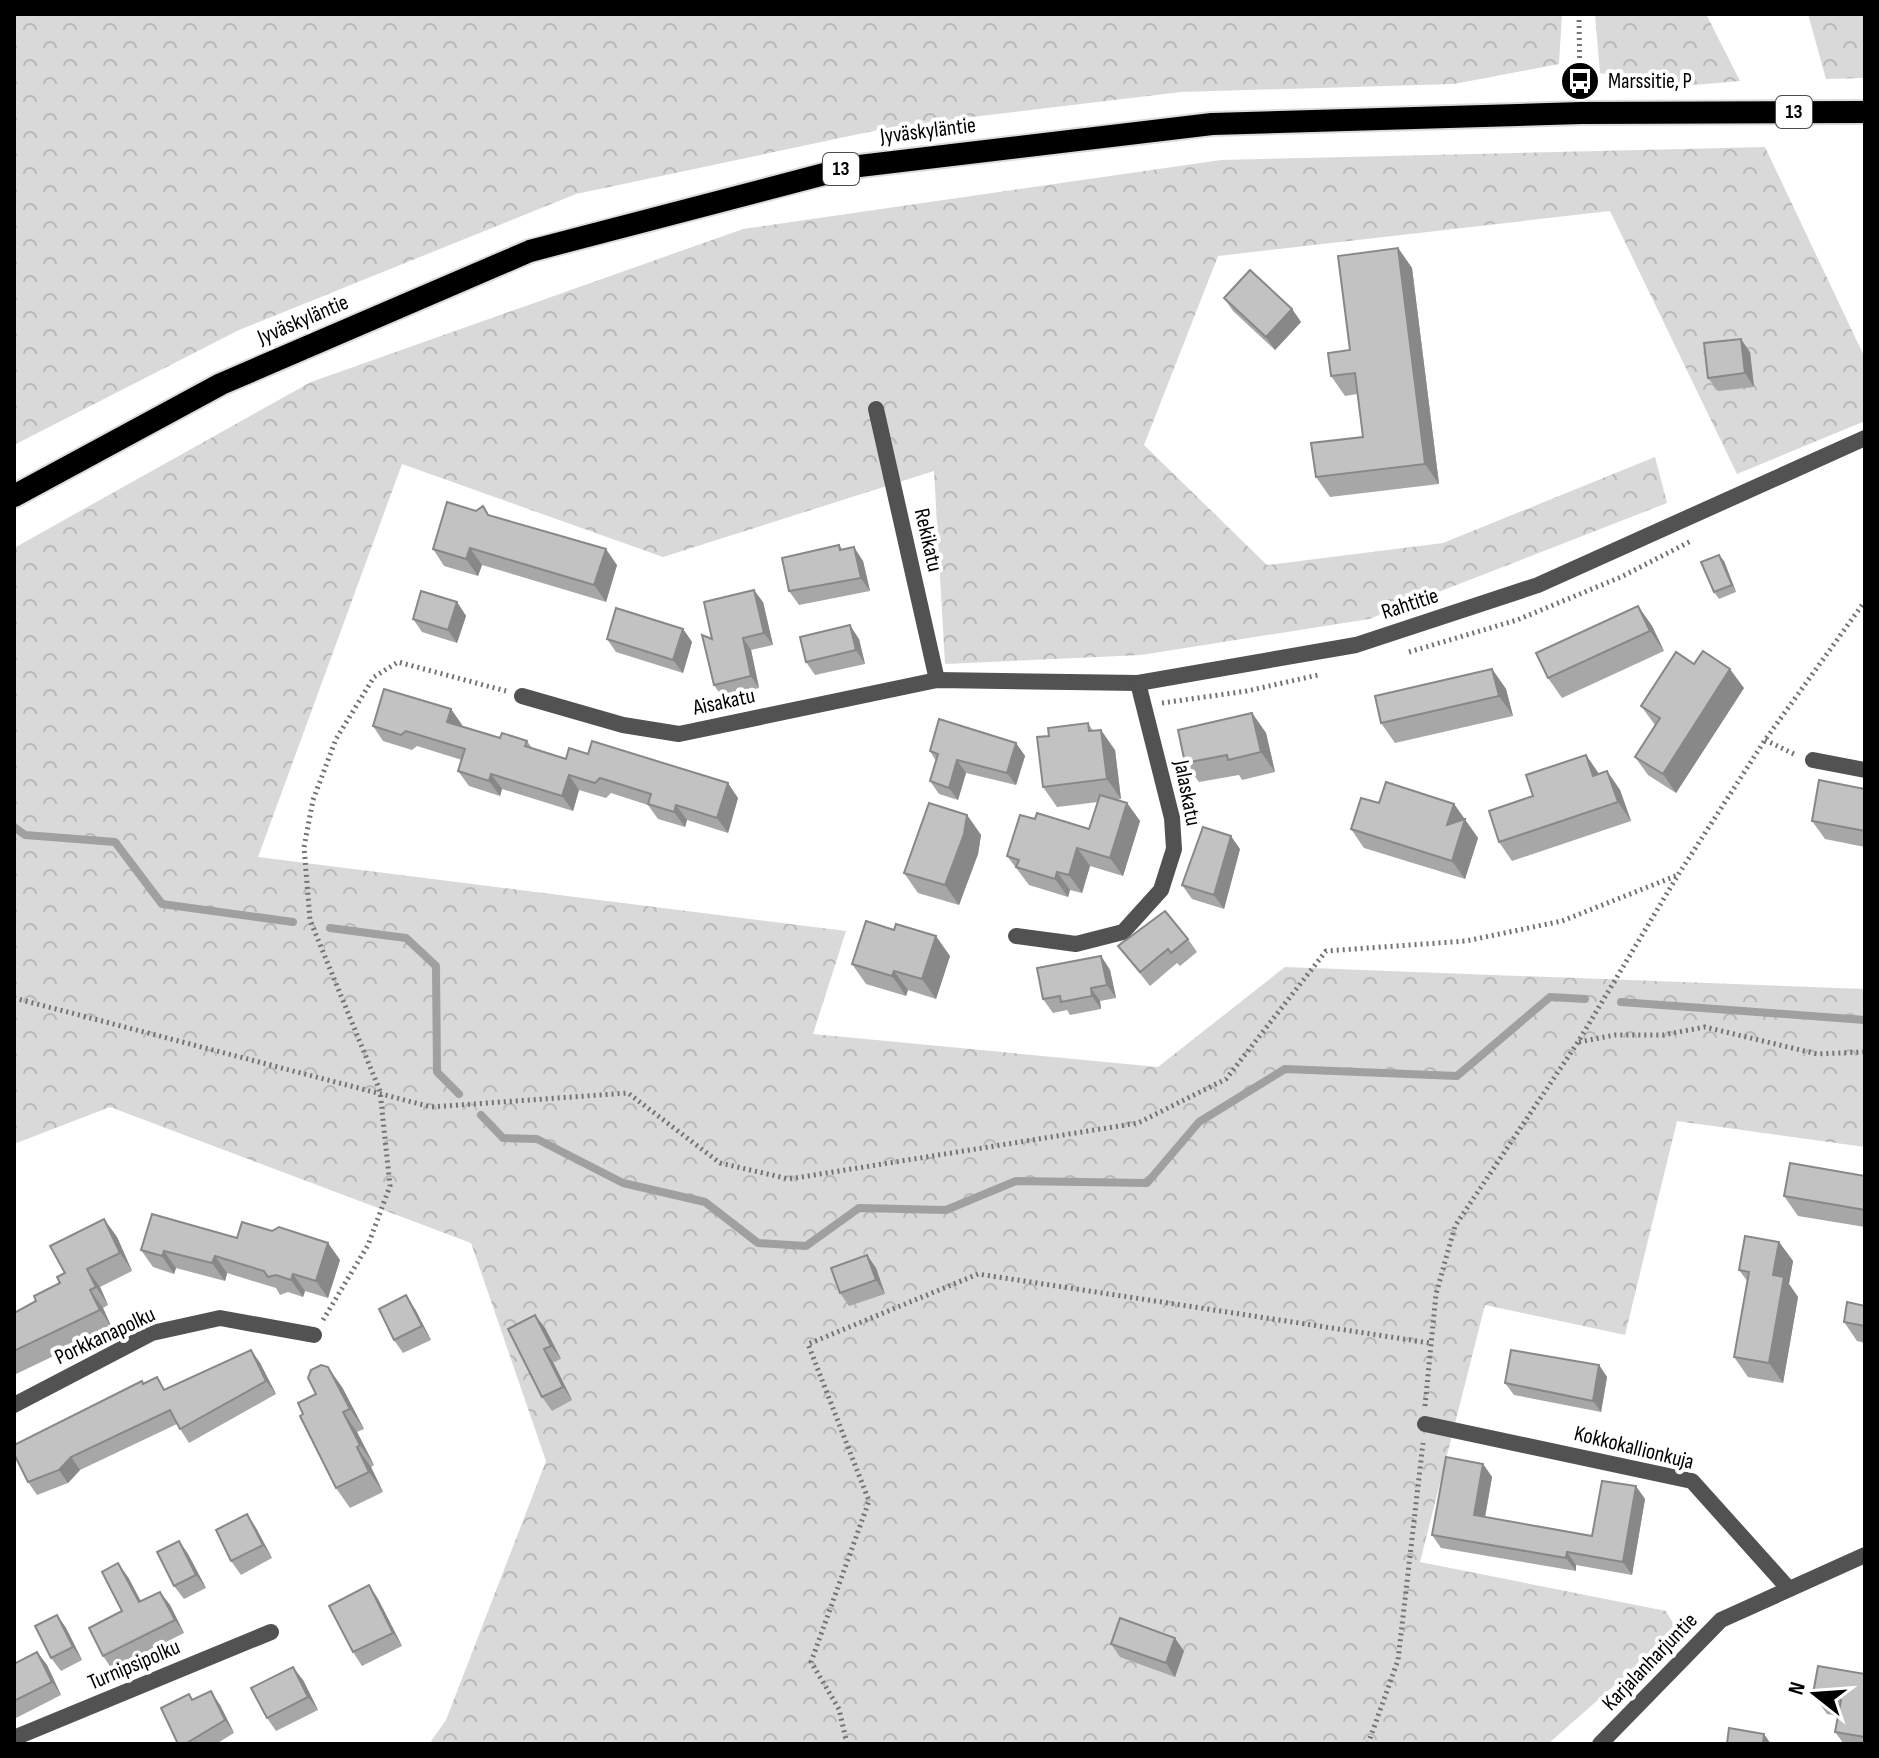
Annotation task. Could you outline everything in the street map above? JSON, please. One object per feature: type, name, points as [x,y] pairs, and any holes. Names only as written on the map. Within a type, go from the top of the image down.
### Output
[{"type":"highway","name":"Jyväskyläntie","points":[[14,496],[221,384],[530,251],[851,167],[1212,124],[1581,113],[1860,112]]},
{"type":"street","name":"Rekikatu","points":[[876,409],[937,680]]},
{"type":"street","name":"Rahtitie","points":[[937,680],[1138,683],[1356,645],[1538,585],[1865,438]]},
{"type":"street","name":"Aisakatu","points":[[522,696],[623,725],[679,734],[937,680]]},
{"type":"street","name":"Jalaskatu","points":[[1016,936],[1076,944],[1123,932],[1161,890],[1174,849],[1172,818],[1138,683]]},
{"type":"street","points":[[1813,760],[1865,770]]},
{"type":"street","name":"Porkkanapolku","points":[[14,1405],[152,1333],[220,1318],[314,1335]]},
{"type":"street","name":"Kokkokallionkuja","points":[[1425,1424],[1692,1481],[1789,1589]]},
{"type":"street","name":"Karjalanharjuntie","points":[[1600,1744],[1721,1620],[1865,1555]]},
{"type":"street","name":"Turnipsipolku","points":[[14,1738],[271,1632]]},
{"type":"path","points":[[1579,14],[1581,113]]},
{"type":"path","points":[[1368,1744],[1398,1660],[1425,1424],[1436,1294],[1455,1226],[1578,1042],[1678,875],[1765,740],[1865,601]]},
{"type":"path","points":[[314,1335],[368,1245],[390,1186],[380,1091],[310,920],[304,847],[313,800],[336,739],[374,677],[398,662],[522,696]]},
{"type":"path","points":[[1765,740],[1786,753],[1813,760]]},
{"type":"path","points":[[14,998],[380,1091],[431,1107],[628,1093],[720,1163],[789,1179],[1138,1123],[1226,1079],[1326,951],[1466,941],[1548,924],[1678,875]]},
{"type":"path","points":[[1578,1042],[1615,1035],[1663,1035],[1705,1027],[1817,1054],[1865,1052]]},
{"type":"path","points":[[847,1744],[839,1709],[811,1662],[869,1501],[808,1344],[978,1274],[1430,1343]]},
{"type":"green space","points":[[14,14],[1562,14],[1559,64],[1454,84],[1181,92],[897,126],[576,194],[239,330],[14,445]]},
{"type":"green space","points":[[1595,14],[1706,14],[1740,81],[1694,85],[1600,73]]},
{"type":"green space","points":[[1808,14],[1865,14],[1865,78],[1826,79]]},
{"type":"green space","points":[[1765,147],[1865,358],[1865,421],[1737,474],[1610,211],[1218,256],[1144,445],[1267,565],[1443,543],[1655,457],[1667,503],[1369,619],[1141,655],[945,664],[934,471],[663,557],[402,464],[258,857],[846,931],[813,1034],[1158,1067],[1285,967],[1865,989],[1865,1147],[1677,1121],[1625,1335],[1485,1305],[1420,1562],[1666,1611],[1677,1630],[1548,1744],[429,1744],[446,1720],[546,1461],[471,1243],[110,1107],[14,1144],[14,548],[311,382],[743,229],[1221,160]]},
{"type":"building","points":[[1398,248],[1425,464],[1316,477],[1311,443],[1363,437],[1355,373],[1331,376],[1328,353],[1350,350],[1338,256]]},
{"type":"building","points":[[1250,270],[1292,309],[1266,337],[1224,298]]},
{"type":"building","points":[[1741,339],[1745,373],[1708,378],[1704,343]]},
{"type":"building","points":[[447,502],[476,511],[483,506],[488,515],[606,549],[594,585],[470,548],[466,559],[433,549]]},
{"type":"building","points":[[839,545],[840,550],[854,547],[861,578],[789,591],[782,558]]},
{"type":"building","points":[[1719,555],[1732,585],[1714,592],[1701,562]]},
{"type":"building","points":[[754,590],[764,633],[743,638],[751,676],[714,685],[702,635],[712,639],[704,602]]},
{"type":"building","points":[[421,591],[457,602],[448,630],[413,619]]},
{"type":"building","points":[[1638,606],[1650,631],[1548,678],[1536,653]]},
{"type":"building","points":[[616,608],[683,629],[673,660],[607,639]]},
{"type":"building","points":[[850,625],[856,650],[806,662],[800,637]]},
{"type":"building","points":[[1703,651],[1730,669],[1663,774],[1635,757],[1660,718],[1641,706],[1676,652],[1694,664]]},
{"type":"building","points":[[1492,669],[1499,696],[1381,723],[1375,696]]},
{"type":"building","points":[[384,689],[451,709],[447,722],[500,738],[502,733],[527,741],[525,746],[566,759],[569,748],[588,754],[592,741],[728,783],[717,818],[676,805],[674,812],[648,804],[651,794],[600,778],[595,783],[569,775],[562,796],[491,774],[489,781],[458,771],[465,749],[406,731],[401,735],[373,726]]},
{"type":"building","points":[[1252,713],[1261,752],[1228,760],[1227,755],[1185,763],[1178,730]]},
{"type":"building","points":[[939,719],[1016,743],[1007,773],[957,760],[949,788],[930,781],[938,754],[930,751]]},
{"type":"building","points":[[1088,723],[1089,731],[1101,730],[1107,779],[1043,787],[1037,737],[1049,736],[1048,728]]},
{"type":"building","points":[[1586,755],[1593,776],[1607,771],[1618,802],[1499,842],[1489,811],[1533,796],[1526,775]]},
{"type":"building","points":[[1819,780],[1865,789],[1865,831],[1812,821]]},
{"type":"building","points":[[1386,782],[1454,804],[1447,825],[1465,819],[1452,861],[1351,829],[1361,798],[1379,803]]},
{"type":"building","points":[[1100,795],[1127,803],[1110,858],[1077,848],[1069,875],[1057,872],[1055,879],[1016,867],[1019,860],[1007,856],[1020,815],[1035,819],[1037,813],[1089,829]]},
{"type":"building","points":[[929,803],[967,815],[964,834],[945,885],[904,873]]},
{"type":"building","points":[[1203,827],[1231,836],[1214,895],[1182,885]]},
{"type":"building","points":[[1165,911],[1188,939],[1171,953],[1168,949],[1140,972],[1118,946]]},
{"type":"building","points":[[866,921],[894,930],[896,924],[936,936],[922,979],[894,971],[892,976],[852,964]]},
{"type":"building","points":[[1101,956],[1107,985],[1091,988],[1092,996],[1061,1002],[1060,996],[1043,999],[1037,968]]},
{"type":"building","points":[[1790,1163],[1865,1176],[1865,1210],[1784,1196]]},
{"type":"building","points":[[152,1214],[237,1238],[242,1222],[272,1231],[279,1227],[328,1243],[316,1281],[293,1274],[291,1280],[276,1275],[268,1277],[264,1271],[215,1256],[212,1263],[164,1251],[162,1256],[141,1250]]},
{"type":"building","points":[[104,1219],[120,1253],[87,1269],[96,1287],[90,1290],[100,1310],[14,1351],[14,1313],[36,1301],[34,1296],[60,1283],[57,1277],[65,1273],[50,1246]]},
{"type":"building","points":[[1745,1236],[1779,1242],[1773,1275],[1784,1277],[1769,1363],[1734,1357],[1749,1272],[1739,1270]]},
{"type":"building","points":[[867,1255],[876,1280],[840,1293],[831,1268]]},
{"type":"building","points":[[406,1295],[422,1326],[394,1340],[379,1309]]},
{"type":"building","points":[[1847,1302],[1865,1306],[1865,1326],[1844,1322]]},
{"type":"building","points":[[535,1315],[551,1346],[544,1349],[563,1387],[542,1397],[508,1329]]},
{"type":"building","points":[[251,1350],[266,1381],[180,1429],[170,1410],[71,1457],[59,1470],[28,1482],[14,1454],[14,1445],[142,1381],[143,1384],[157,1377],[164,1390]]},
{"type":"building","points":[[1511,1350],[1599,1365],[1593,1401],[1505,1383]]},
{"type":"building","points":[[321,1365],[328,1367],[350,1409],[343,1412],[360,1445],[357,1447],[369,1472],[336,1488],[300,1416],[303,1414],[298,1403],[316,1394],[308,1378],[311,1370]]},
{"type":"building","points":[[1446,1457],[1483,1464],[1474,1515],[1592,1536],[1602,1481],[1636,1486],[1623,1562],[1567,1552],[1566,1558],[1432,1535]]},
{"type":"building","points":[[247,1514],[263,1545],[231,1561],[216,1530]]},
{"type":"building","points":[[179,1541],[196,1575],[174,1586],[157,1552]]},
{"type":"building","points":[[118,1563],[139,1602],[160,1592],[175,1620],[103,1656],[89,1628],[122,1611],[102,1572]]},
{"type":"building","points":[[369,1585],[393,1633],[353,1652],[329,1606]]},
{"type":"building","points":[[57,1615],[73,1647],[51,1658],[35,1626]]},
{"type":"building","points":[[1120,1618],[1175,1638],[1166,1663],[1111,1644]]},
{"type":"building","points":[[37,1652],[52,1682],[14,1701],[14,1662]]},
{"type":"building","points":[[1818,1666],[1865,1674],[1865,1737],[1835,1732],[1841,1700],[1813,1694]]},
{"type":"building","points":[[293,1667],[308,1697],[267,1718],[251,1688]]},
{"type":"building","points":[[211,1691],[225,1720],[185,1744],[178,1744],[161,1708],[189,1694],[192,1700]]},
{"type":"building","points":[[1729,1728],[1764,1734],[1763,1744],[1727,1744]]},
{"type":"waterway","points":[[14,827],[25,835],[115,842],[162,904],[293,922]]},
{"type":"waterway","points":[[330,928],[406,938],[436,966],[437,1072],[459,1094]]},
{"type":"waterway","points":[[481,1115],[503,1138],[537,1139],[623,1183],[705,1202],[758,1243],[806,1246],[859,1208],[946,1210],[1016,1181],[1147,1183],[1199,1122],[1285,1069],[1457,1076],[1550,997],[1585,999]]},
{"type":"waterway","points":[[1621,1002],[1865,1020]]},
{"type":"place","name":"Marssitie, P","points":[[1580,81]]}]
